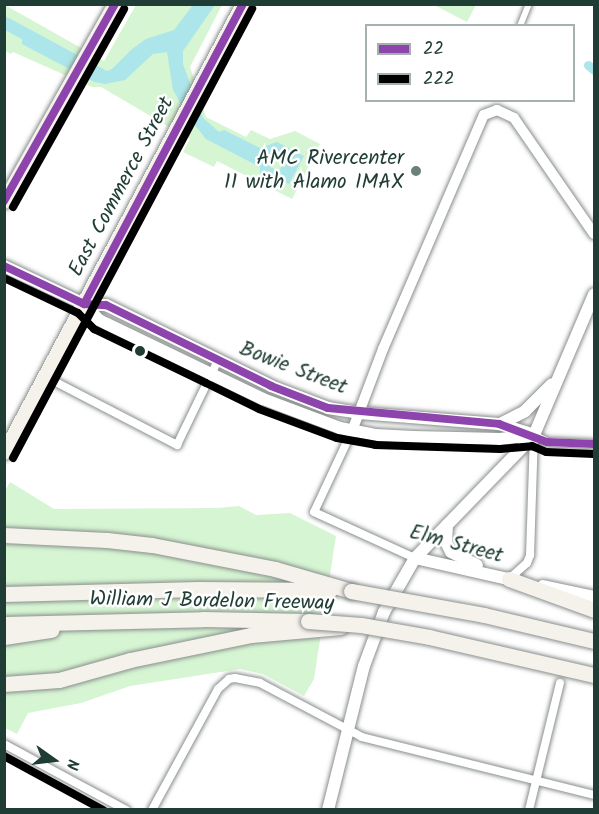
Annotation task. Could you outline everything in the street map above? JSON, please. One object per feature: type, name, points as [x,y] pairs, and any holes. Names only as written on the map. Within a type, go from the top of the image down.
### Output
[{"type":"highway","points":[[4,528],[23,536]]},
{"type":"highway","points":[[4,535],[152,545],[275,569],[351,591]]},
{"type":"highway","points":[[504,578],[594,610]]},
{"type":"highway","name":"William J Bordelon Freeway","points":[[4,594],[198,589],[351,591],[484,615],[594,641]]},
{"type":"highway","name":"William J Bordelon Freeway","points":[[4,624],[203,619],[308,626],[362,625],[429,637],[594,675]]},
{"type":"highway","points":[[4,637],[88,621]]},
{"type":"highway","points":[[4,684],[59,680],[205,643],[308,626]]},
{"type":"main road","points":[[4,202],[115,4]]},
{"type":"main road","name":"East Commerce Street","points":[[4,453],[243,4]]},
{"type":"main road","name":"Bowie Street","points":[[4,266],[84,304],[99,320],[263,399],[352,431],[424,438],[500,439],[534,435]]},
{"type":"main road","points":[[328,810],[370,643],[384,612],[415,558],[534,435],[594,294]]},
{"type":"main road","name":"Bowie Street","points":[[84,304],[106,305],[271,386],[328,408],[359,413],[499,424],[534,435]]},
{"type":"main road","points":[[499,424],[525,411],[560,375]]},
{"type":"main road","points":[[447,525],[446,542],[451,552],[504,578]]},
{"type":"main road","name":"Elm Street","points":[[415,558],[594,597]]},
{"type":"street","points":[[521,24],[529,4]]},
{"type":"street","points":[[352,431],[480,120],[489,112],[497,110],[514,118],[594,234]]},
{"type":"street","points":[[46,377],[177,445],[218,360]]},
{"type":"street","name":"Elm Street","points":[[352,431],[314,512],[415,558]]},
{"type":"street","points":[[504,578],[527,563],[530,555],[534,435]]},
{"type":"street","name":"Bowie Street","points":[[534,435],[548,442],[594,444]]},
{"type":"street","points":[[152,810],[218,689],[225,682],[235,678],[260,683],[362,736],[594,795]]},
{"type":"street","points":[[529,810],[561,683]]},
{"type":"street","points":[[4,744],[126,810]]},
{"type":"green space","points":[[5,5],[104,61],[136,5],[222,5],[190,67],[206,117],[246,137],[251,130],[270,139],[295,131],[320,144],[292,199],[217,161],[214,167],[183,152],[190,139],[101,87],[92,87],[13,52],[11,54],[5,51]]},
{"type":"green space","points":[[434,5],[476,5],[467,22]]},
{"type":"green space","points":[[10,482],[54,509],[239,506],[256,515],[290,513],[336,536],[314,679],[304,696],[263,674],[240,669],[130,686],[81,703],[28,713],[17,734],[5,728],[4,493]]},
{"type":"water","points":[[193,5],[215,5],[183,51],[183,64],[203,118],[219,132],[224,130],[260,148],[277,142],[304,156],[289,184],[284,182],[282,185],[260,174],[260,167],[206,139],[189,118],[173,90],[167,52],[153,54],[125,80],[105,84],[94,82],[22,44],[22,39],[5,30],[5,16],[107,71],[146,39],[174,30]],"holes":[[[282,157],[288,160],[285,167],[282,166],[279,171],[270,167],[274,158],[279,160]]]},
{"type":"waterway","points":[[588,65],[594,70]]},
{"type":"transit line","name":"22","points":[[4,201],[115,4]]},
{"type":"transit line","name":"22","points":[[84,304],[243,4]]},
{"type":"transit line","name":"222","points":[[13,207],[124,9]]},
{"type":"transit line","name":"222","points":[[13,458],[252,9]]},
{"type":"transit line","name":"22","points":[[4,266],[84,304],[106,305],[271,386],[328,408],[499,424],[547,442],[594,444]]},
{"type":"transit line","name":"222","points":[[4,278],[78,313],[94,329],[259,409],[337,438],[375,445],[500,449],[532,446],[546,452],[594,454]]},
{"type":"transit line","name":"222","points":[[4,756],[103,810]]},
{"type":"place","name":"AMC Rivercenter 11 with Alamo IMAX","points":[[416,171]]}]
